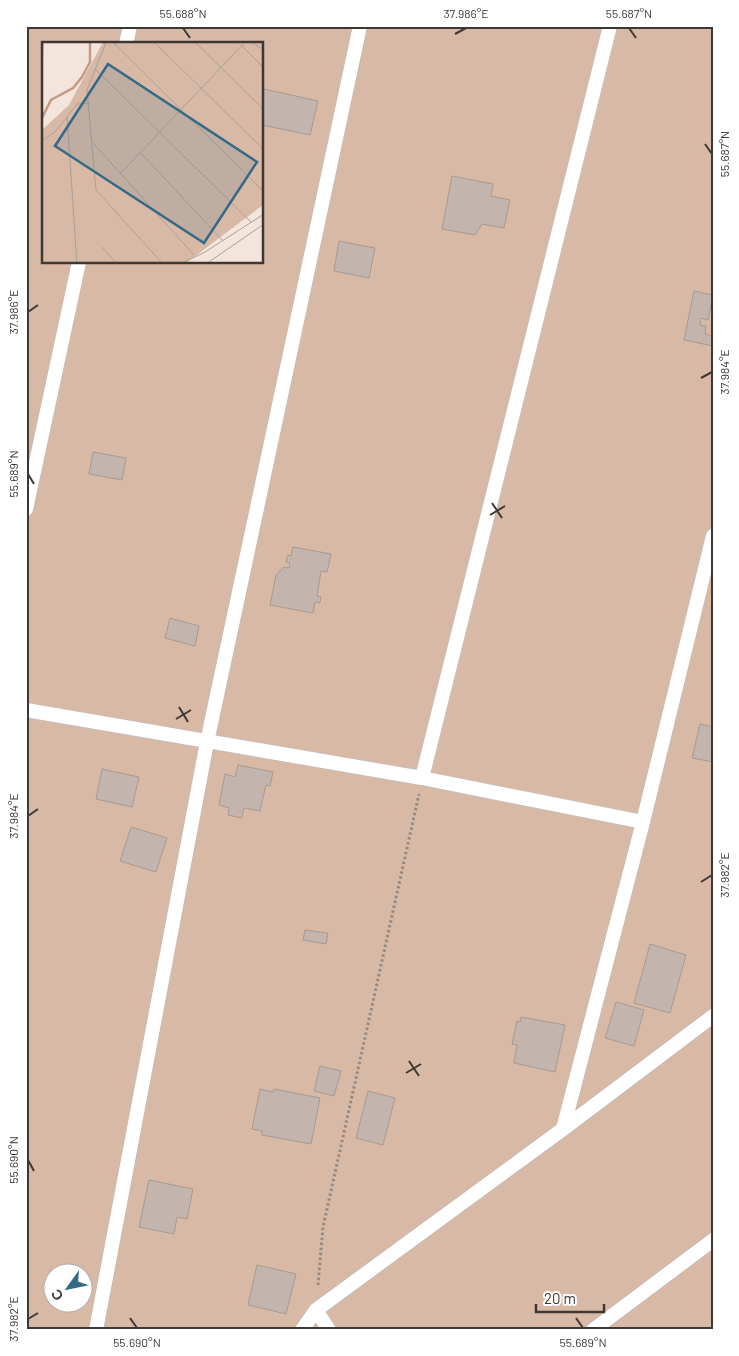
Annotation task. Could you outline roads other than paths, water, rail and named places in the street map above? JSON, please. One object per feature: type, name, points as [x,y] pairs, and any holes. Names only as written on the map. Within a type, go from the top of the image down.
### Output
[{"type":"lane","points":[[126,42],[130,26]]},
{"type":"lane","points":[[96,1330],[207,742],[360,26]]},
{"type":"lane","points":[[422,778],[610,26]]},
{"type":"lane","points":[[26,509],[79,264]]},
{"type":"lane","points":[[563,1129],[644,822],[713,536]]},
{"type":"lane","points":[[26,710],[422,778],[644,822]]},
{"type":"lane","points":[[302,1330],[316,1310],[563,1129],[713,1016]]},
{"type":"lane","points":[[593,1330],[713,1240]]},
{"type":"lane","points":[[316,1310],[329,1330]]}]
